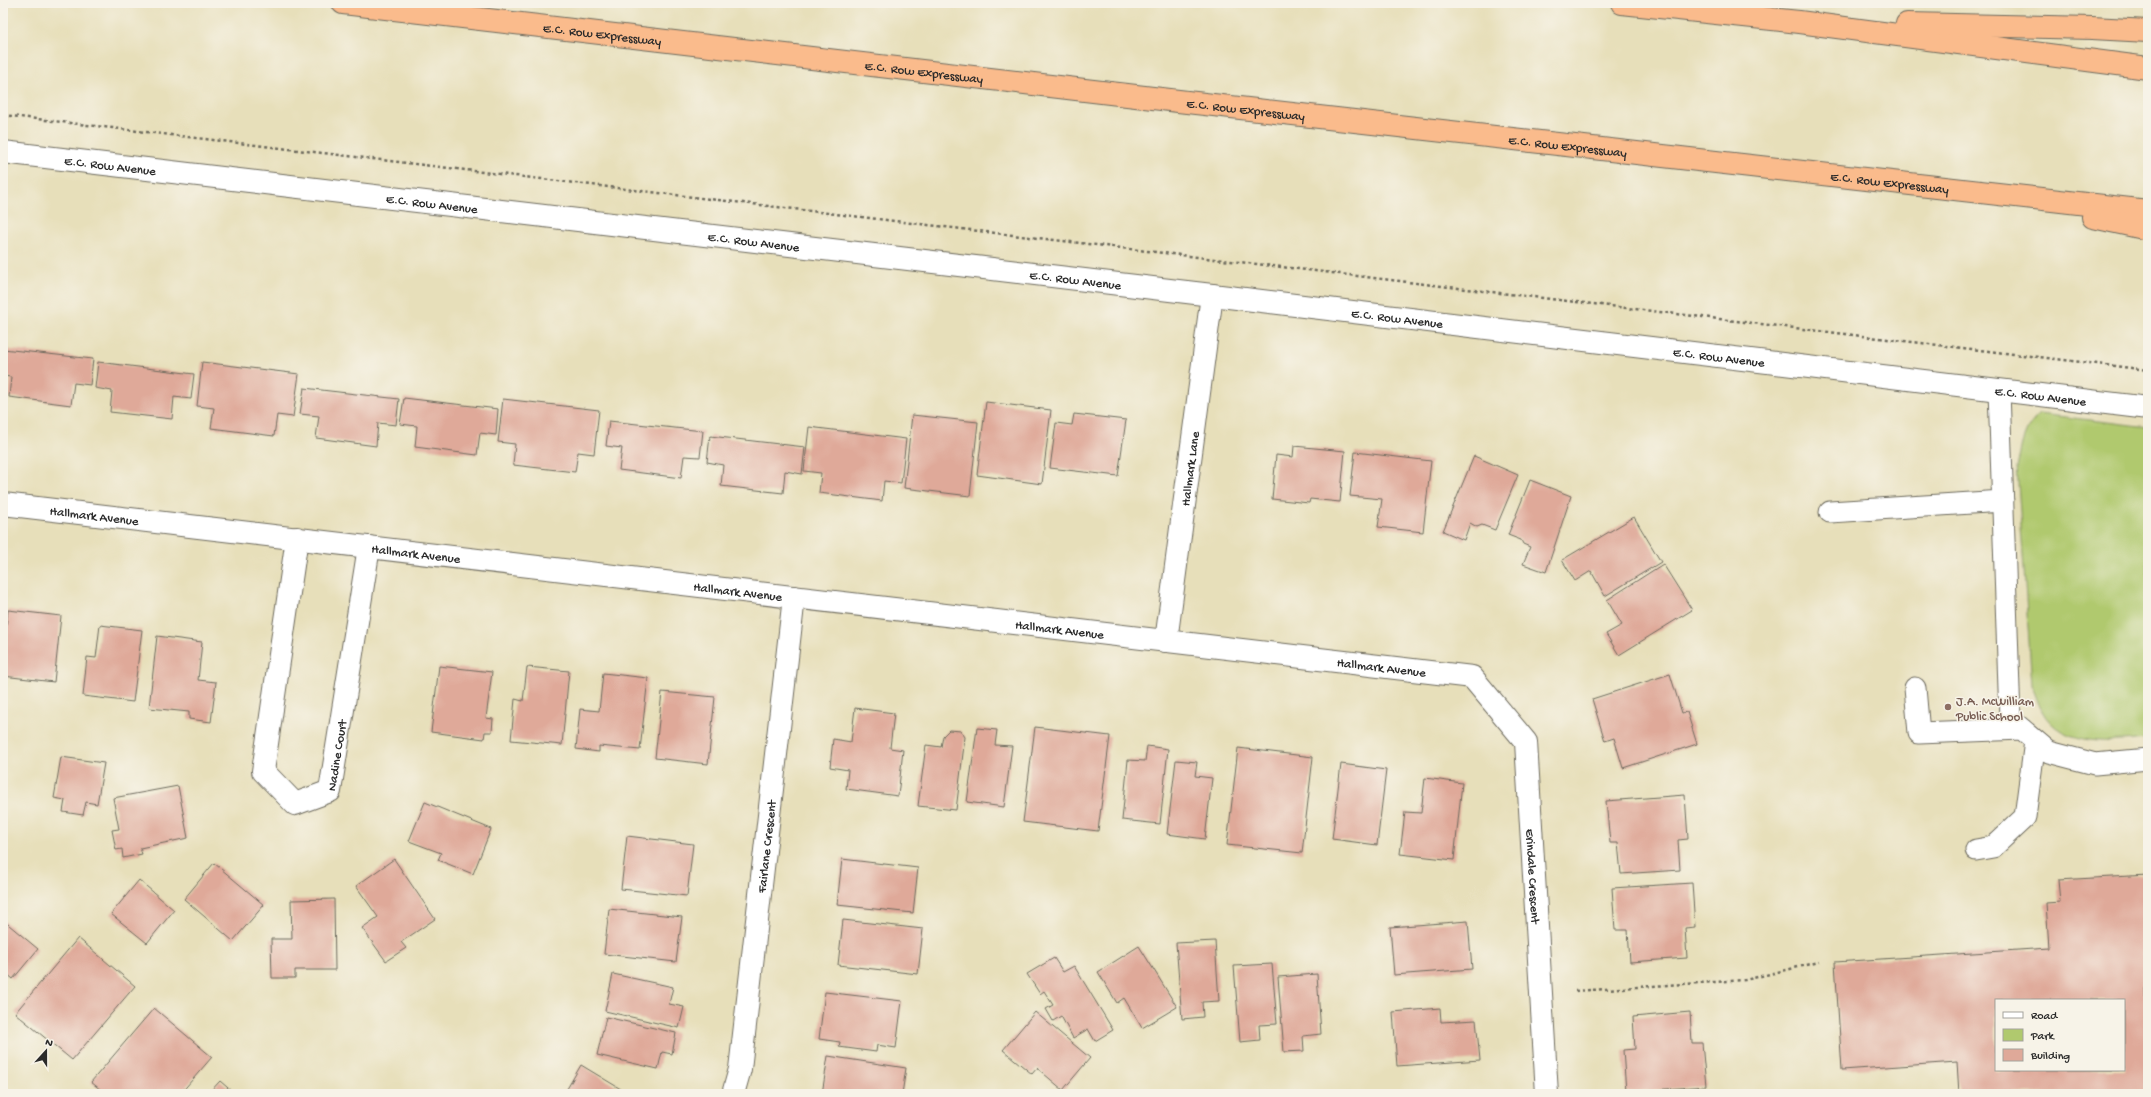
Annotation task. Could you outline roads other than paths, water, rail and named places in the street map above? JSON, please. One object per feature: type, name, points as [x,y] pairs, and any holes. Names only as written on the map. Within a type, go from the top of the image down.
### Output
[{"type":"highway","name":"E.C. Row Expressway","points":[[343,3],[1179,102],[2148,211]]},
{"type":"highway","points":[[1622,3],[1799,22],[2148,68]]},
{"type":"highway","points":[[1799,22],[2092,28],[2148,31]]},
{"type":"highway","points":[[1979,192],[2148,229]]},
{"type":"street","name":"E.C. Row Avenue","points":[[3,152],[1212,295],[2148,408]]},
{"type":"street","name":"Hallmark Lane","points":[[1166,641],[1212,295]]},
{"type":"street","name":"Hallmark Avenue","points":[[3,504],[1472,677]]},
{"type":"street","name":"Nadine Court","points":[[297,538],[263,771],[295,804],[330,791],[369,547]]},
{"type":"street","name":"Fairlane Crescent","points":[[733,1094],[740,1069],[794,597]]},
{"type":"street","name":"Erindale Crescent","points":[[1472,677],[1526,742],[1547,1094]]},
{"type":"lane","points":[[1999,390],[2010,719],[2049,752],[2095,764],[2148,759]]},
{"type":"lane","points":[[1830,512],[2003,501]]},
{"type":"lane","points":[[1915,688],[1919,733],[2028,735]]},
{"type":"lane","points":[[1976,850],[1993,847],[2025,817],[2028,735]]},
{"type":"place","name":"J.A. McWilliam Public School","points":[[1948,707]]}]
